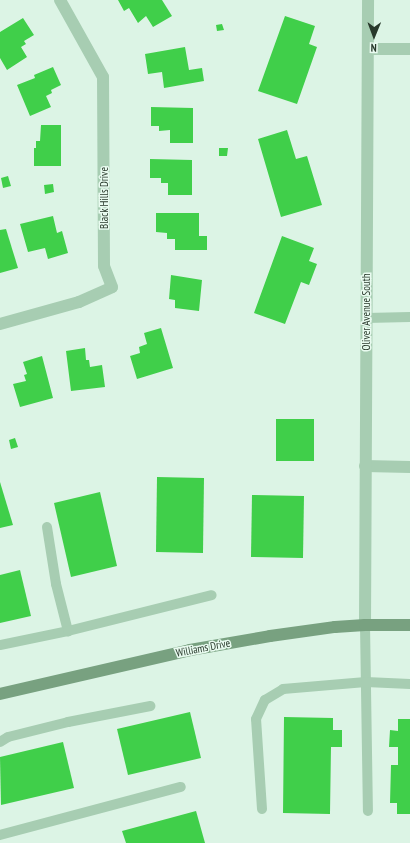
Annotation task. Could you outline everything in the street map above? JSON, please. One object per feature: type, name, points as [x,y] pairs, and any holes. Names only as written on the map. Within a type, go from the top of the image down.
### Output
[{"type":"main road","name":"Williams Drive","points":[[0,694],[190,650],[303,630],[365,625],[410,625]]},
{"type":"street","name":"Black Hills Drive","points":[[0,324],[79,302],[112,287],[104,266],[103,77],[60,0]]},
{"type":"street","name":"Oliver Avenue South","points":[[365,625],[368,0]]},
{"type":"street","points":[[368,49],[410,49]]},
{"type":"street","points":[[365,466],[410,467]]},
{"type":"lane","points":[[366,318],[410,317]]},
{"type":"lane","points":[[47,527],[56,584],[68,631]]},
{"type":"lane","points":[[0,645],[68,631],[212,595]]},
{"type":"lane","points":[[365,625],[368,811]]},
{"type":"lane","points":[[262,809],[256,719],[265,700],[283,689],[366,682],[410,684]]},
{"type":"lane","points":[[0,742],[8,737],[150,706]]},
{"type":"lane","points":[[0,835],[181,787]]},
{"type":"building","points":[[118,0],[162,0],[172,16],[153,27],[146,16],[138,23],[129,8],[124,11]]},
{"type":"building","points":[[285,16],[315,26],[309,44],[317,47],[297,104],[258,91]]},
{"type":"building","points":[[23,18],[34,35],[24,41],[26,44],[21,47],[27,57],[7,70],[0,58],[0,32]]},
{"type":"building","points":[[222,24],[224,30],[217,31],[216,25]]},
{"type":"building","points":[[185,47],[189,70],[202,68],[204,81],[164,88],[162,72],[148,74],[145,54]]},
{"type":"building","points":[[53,67],[61,85],[51,90],[52,93],[46,96],[51,107],[30,116],[17,85],[35,78],[34,75]]},
{"type":"building","points":[[151,107],[193,108],[193,143],[170,143],[170,130],[159,131],[159,126],[151,126]]},
{"type":"building","points":[[41,125],[61,125],[61,166],[34,166],[34,148],[36,148],[36,141],[40,141]]},
{"type":"building","points":[[287,130],[296,159],[307,156],[322,205],[281,217],[258,139]]},
{"type":"building","points":[[219,148],[228,148],[227,156],[219,156]]},
{"type":"building","points":[[150,159],[192,160],[192,195],[168,195],[168,183],[161,183],[161,178],[150,178]]},
{"type":"building","points":[[8,176],[11,186],[3,188],[1,178]]},
{"type":"building","points":[[53,184],[54,192],[45,194],[44,185]]},
{"type":"building","points":[[156,213],[199,213],[199,236],[207,236],[207,250],[175,250],[175,239],[167,239],[167,233],[156,232]]},
{"type":"building","points":[[53,216],[57,233],[62,231],[68,253],[48,259],[45,248],[28,252],[20,224]]},
{"type":"building","points":[[6,229],[18,268],[0,273],[0,230]]},
{"type":"building","points":[[282,236],[314,248],[309,261],[317,264],[309,285],[301,282],[285,324],[254,313]]},
{"type":"building","points":[[171,275],[202,280],[199,311],[175,308],[175,300],[169,299]]},
{"type":"building","points":[[161,328],[173,368],[137,379],[130,356],[140,353],[139,347],[147,344],[144,333]]},
{"type":"building","points":[[85,348],[86,360],[89,360],[90,367],[102,365],[105,387],[71,391],[66,351]]},
{"type":"building","points":[[42,356],[53,398],[20,407],[13,384],[26,381],[24,375],[27,374],[23,362]]},
{"type":"building","points":[[276,419],[314,419],[314,461],[276,461]]},
{"type":"building","points":[[15,438],[18,447],[11,449],[9,440]]},
{"type":"building","points":[[157,477],[204,478],[203,553],[156,552]]},
{"type":"building","points":[[0,482],[13,525],[0,528]]},
{"type":"building","points":[[100,492],[117,566],[71,577],[54,503]]},
{"type":"building","points":[[252,495],[304,496],[303,558],[251,557]]},
{"type":"building","points":[[20,570],[31,616],[0,623],[0,575]]},
{"type":"building","points":[[190,712],[201,758],[128,775],[117,729]]},
{"type":"building","points":[[284,717],[333,718],[333,730],[342,730],[342,747],[331,747],[330,814],[283,813]]},
{"type":"building","points":[[398,719],[410,719],[410,814],[397,814],[397,803],[390,803],[391,765],[398,765],[398,747],[389,747],[390,730],[398,731]]},
{"type":"building","points":[[63,742],[74,788],[1,805],[0,757]]},
{"type":"building","points":[[196,811],[205,843],[126,843],[122,831]]}]
